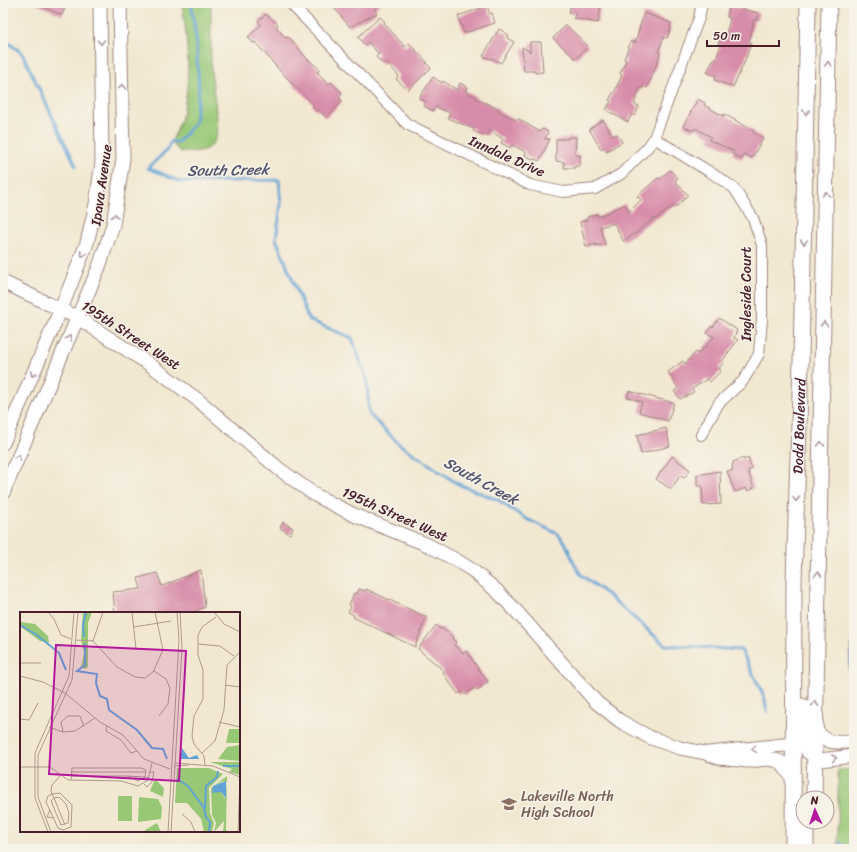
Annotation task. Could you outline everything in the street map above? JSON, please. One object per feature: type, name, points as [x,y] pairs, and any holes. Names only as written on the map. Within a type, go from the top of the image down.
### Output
[{"type":"main road","name":"Dodd Boulevard","points":[[793,849],[794,581],[801,362],[808,3]]},
{"type":"main road","name":"Dodd Boulevard","points":[[814,790],[829,3]]},
{"type":"main road","points":[[794,581],[801,594],[802,722],[806,745],[809,752],[814,757]]},
{"type":"main road","points":[[793,746],[798,752],[802,762],[804,790]]},
{"type":"main road","points":[[806,830],[806,849]]},
{"type":"main road","points":[[814,830],[814,849]]},
{"type":"street","name":"Ipava Avenue","points":[[3,444],[61,309],[88,239],[96,204],[102,162],[100,3]]},
{"type":"street","name":"Ipava Avenue","points":[[3,493],[99,267],[113,225],[123,159],[120,3]]},
{"type":"street","name":"Inndale Drive","points":[[290,3],[407,124],[530,185],[563,192],[596,189],[621,174],[648,147],[654,138],[699,18],[702,3]]},
{"type":"street","name":"Ingleside Court","points":[[654,138],[734,188],[753,218],[762,245],[762,319],[759,354],[743,381],[719,403],[701,434]]},
{"type":"street","name":"195th Street West","points":[[3,282],[78,318],[123,346],[174,381],[216,414],[279,469],[315,495],[354,515],[428,545],[472,570],[497,591],[517,612],[592,698],[620,721],[651,738],[680,748],[705,753],[719,758],[748,761],[776,760],[781,762],[793,779]]},
{"type":"street","points":[[815,729],[822,738],[830,741],[854,742]]},
{"type":"street","name":"195th Street West","points":[[705,753],[722,750],[783,745],[793,746]]},
{"type":"street","points":[[814,757],[820,760],[854,756]]},
{"type":"green space","points":[[182,3],[211,3],[211,70],[218,127],[217,135],[211,146],[195,152],[180,152],[171,142],[179,126],[187,91],[188,74],[186,38]]},
{"type":"green space","points":[[854,769],[854,849],[838,849],[838,770]]},
{"type":"water","points":[[854,640],[854,710],[851,695],[849,664],[851,646]]},
{"type":"building","points":[[34,3],[67,3],[62,15]]},
{"type":"building","points":[[330,3],[381,3],[374,10],[377,13],[350,27]]},
{"type":"building","points":[[571,3],[601,4],[598,23],[573,18],[576,14],[569,13]]},
{"type":"building","points":[[487,6],[490,14],[492,13],[495,23],[464,33],[458,16]]},
{"type":"building","points":[[729,6],[759,13],[757,20],[754,20],[749,42],[751,43],[745,61],[733,87],[715,80],[716,76],[707,72],[714,59],[716,60],[721,44],[718,44],[722,33],[726,35],[730,18],[727,17]]},
{"type":"building","points":[[644,13],[671,23],[671,28],[667,38],[664,37],[658,52],[660,53],[647,88],[643,86],[642,89],[640,88],[634,104],[639,106],[635,116],[632,114],[628,122],[606,110],[611,101],[609,100],[614,93],[622,75],[620,74],[626,60],[624,59],[631,41],[635,43]]},
{"type":"building","points":[[266,14],[278,24],[276,27],[286,38],[291,39],[308,60],[320,70],[317,72],[329,84],[331,82],[342,93],[339,96],[342,102],[326,118],[319,110],[317,111],[312,106],[314,105],[282,73],[255,42],[253,43],[248,37],[261,25],[258,21]]},
{"type":"building","points":[[380,17],[405,47],[409,43],[431,68],[408,90],[396,79],[399,76],[386,62],[383,64],[376,57],[379,54],[368,42],[365,45],[358,37]]},
{"type":"building","points":[[566,25],[588,46],[576,59],[553,38]]},
{"type":"building","points":[[499,29],[509,35],[507,38],[514,42],[501,63],[483,56]]},
{"type":"building","points":[[530,42],[541,42],[543,72],[535,73],[535,71],[524,71],[522,47],[530,52]]},
{"type":"building","points":[[433,77],[442,83],[443,81],[457,90],[460,83],[467,87],[465,91],[476,97],[475,98],[499,109],[498,111],[516,120],[517,118],[540,132],[542,129],[548,132],[545,139],[550,139],[539,161],[525,155],[526,152],[512,145],[510,148],[501,143],[503,139],[489,130],[487,136],[482,135],[473,131],[474,129],[448,118],[450,113],[436,107],[433,111],[424,106],[426,102],[419,98]]},
{"type":"building","points":[[698,99],[705,103],[704,105],[723,116],[724,114],[754,131],[753,132],[763,138],[752,158],[744,154],[742,159],[732,154],[734,151],[709,140],[711,137],[695,128],[693,131],[683,126]]},
{"type":"building","points":[[603,120],[613,136],[617,134],[622,142],[607,151],[604,147],[601,149],[589,129]]},
{"type":"building","points":[[568,137],[576,137],[575,155],[580,155],[580,166],[575,166],[575,168],[564,168],[564,162],[556,161],[556,139],[568,139]]},
{"type":"building","points":[[670,170],[678,178],[675,181],[688,195],[676,207],[674,206],[656,219],[655,218],[639,231],[623,241],[614,223],[600,227],[605,244],[596,246],[596,244],[586,247],[580,222],[587,220],[587,217],[597,214],[598,217],[625,204],[629,212],[641,200],[637,196]]},
{"type":"building","points":[[719,318],[737,330],[734,338],[738,340],[722,361],[724,362],[719,368],[721,371],[710,382],[707,379],[692,389],[694,392],[680,399],[674,391],[678,388],[668,372],[683,361],[685,364],[696,352],[698,354],[714,337],[707,333],[711,326],[713,327]]},
{"type":"building","points":[[629,391],[674,403],[668,421],[639,412],[642,402],[627,397]]},
{"type":"building","points":[[666,428],[670,446],[641,454],[637,435]]},
{"type":"building","points":[[672,456],[690,470],[684,478],[680,476],[671,489],[656,479]]},
{"type":"building","points":[[743,458],[744,460],[748,458],[752,469],[748,471],[754,488],[747,491],[746,488],[735,492],[727,471],[732,471],[733,462]]},
{"type":"building","points":[[720,471],[721,504],[703,505],[702,486],[697,486],[697,475]]},
{"type":"building","points":[[283,522],[293,528],[290,534],[280,528]]},
{"type":"building","points":[[201,570],[205,607],[193,612],[115,612],[113,592],[141,589],[138,578],[157,573],[162,586]]},
{"type":"building","points":[[359,589],[365,591],[366,589],[426,617],[415,647],[353,617],[354,615],[348,612],[351,607],[349,605],[354,593],[357,594]]},
{"type":"building","points":[[436,625],[453,637],[452,639],[456,642],[454,645],[463,653],[466,651],[488,682],[477,690],[474,688],[465,695],[462,691],[458,694],[443,673],[444,671],[418,649]]},
{"type":"waterway","name":"South Creek","points":[[191,3],[196,38],[199,89],[195,123],[178,142],[171,142],[166,151],[148,168],[181,182],[279,180],[281,204],[276,239],[309,320],[352,338],[367,380],[369,414],[399,444],[458,484],[498,500],[525,518],[558,534],[565,542],[581,575],[608,595],[665,645],[741,650],[764,696],[767,712]]},
{"type":"waterway","name":"South Creek","points":[[3,39],[22,53],[76,166]]},
{"type":"waterway","name":"South Creek","points":[[840,843],[847,849]]},
{"type":"place","name":"Lakeville North High School","points":[[509,804]]}]
